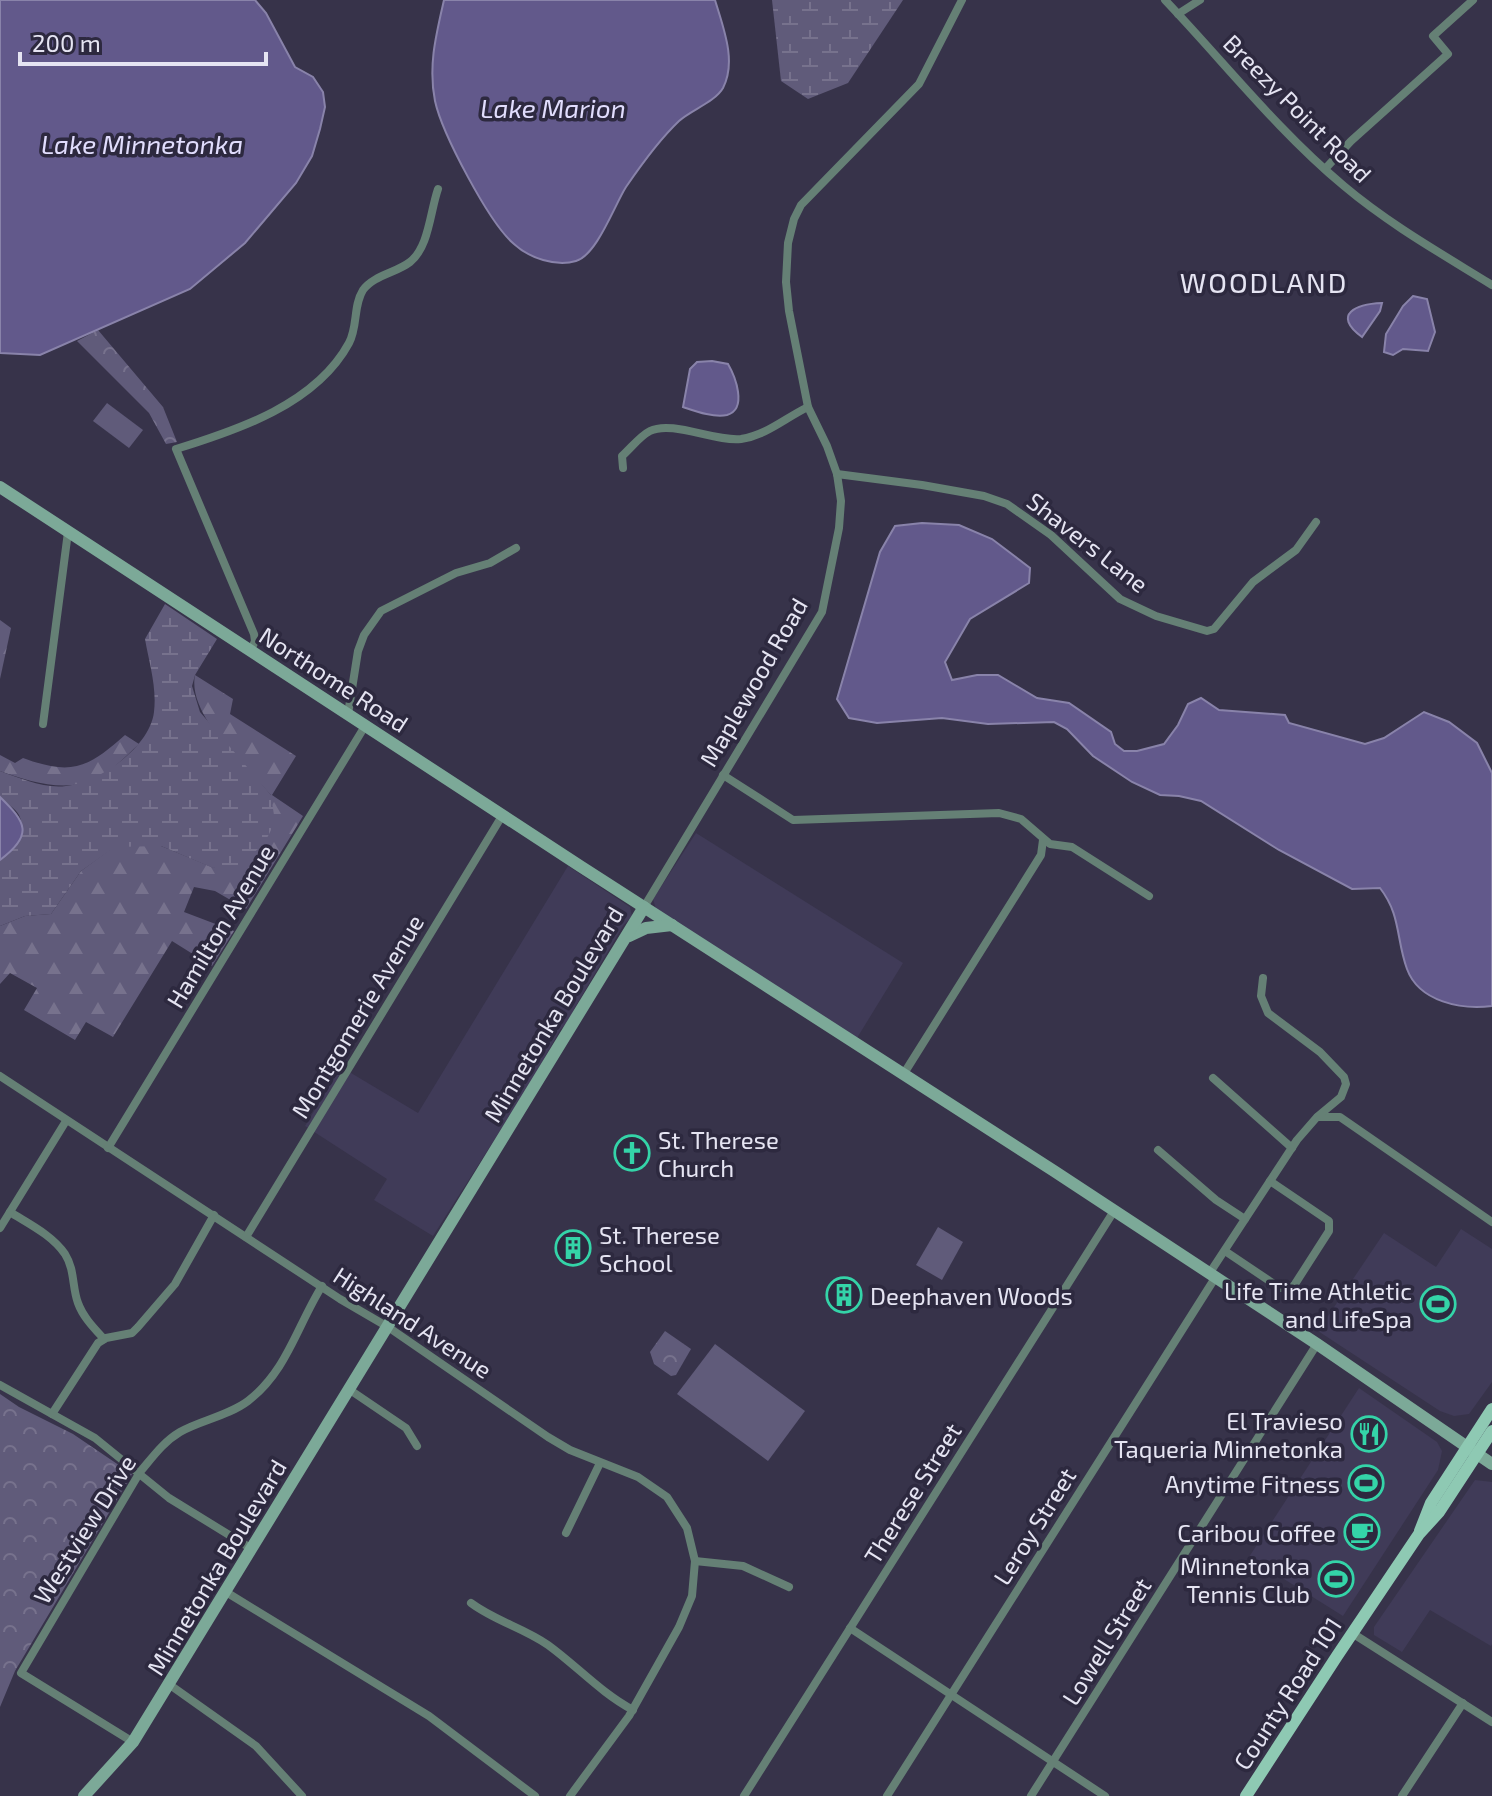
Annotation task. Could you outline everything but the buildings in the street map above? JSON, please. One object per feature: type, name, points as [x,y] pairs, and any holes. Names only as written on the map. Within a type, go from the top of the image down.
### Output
[{"type":"main road","name":"County Road 101","points":[[1473,1451],[1492,1409]]},
{"type":"main road","name":"County Road 101","points":[[1246,1796],[1419,1534],[1431,1503],[1492,1431]]},
{"type":"street","name":"Maplewood Road","points":[[644,907],[822,612],[839,528],[841,501],[837,474],[808,407],[795,347],[786,282],[788,243],[794,219],[801,205],[919,84],[962,0]]},
{"type":"street","name":"Breezy Point Road","points":[[1165,0],[1325,169],[1374,210],[1492,285]]},
{"type":"street","points":[[1178,14],[1200,0]]},
{"type":"street","points":[[1325,169],[1351,141],[1448,54],[1433,36],[1473,0]]},
{"type":"street","points":[[251,650],[254,634],[176,449],[269,414],[302,393],[331,368],[355,329],[357,306],[363,290],[376,279],[409,263],[420,251],[438,189]]},
{"type":"street","points":[[623,468],[622,456],[652,430],[666,428],[726,440],[741,439],[771,429],[808,407]]},
{"type":"street","name":"Shavers Lane","points":[[837,474],[937,487],[1007,504],[1051,535],[1120,599],[1156,616],[1207,631],[1214,629],[1229,614],[1253,582],[1296,550],[1316,522]]},
{"type":"street","name":"Northome Road","points":[[0,487],[644,907]]},
{"type":"street","points":[[43,724],[68,532]]},
{"type":"street","points":[[348,714],[358,651],[364,635],[381,611],[456,573],[490,563],[516,548]]},
{"type":"street","name":"Hamilton Avenue","points":[[108,1148],[365,726]]},
{"type":"street","points":[[723,775],[793,820],[999,813],[1021,819],[1043,840],[1072,847],[1149,896]]},
{"type":"street","name":"Montgomerie Avenue","points":[[246,1237],[502,816]]},
{"type":"street","points":[[903,1075],[1041,855],[1043,840]]},
{"type":"street","name":"Minnetonka Boulevard","points":[[84,1796],[133,1742],[170,1685],[644,907],[1317,1344],[1492,1464]]},
{"type":"street","points":[[627,937],[646,928],[672,925]]},
{"type":"street","points":[[1263,978],[1260,987],[1263,1005],[1276,1019],[1320,1052],[1344,1077],[1346,1084],[1341,1097],[1340,1117]]},
{"type":"street","name":"Highland Avenue","points":[[0,1076],[388,1327],[548,1437],[600,1463],[638,1477],[667,1497],[687,1528],[695,1561]]},
{"type":"street","points":[[1213,1078],[1292,1148]]},
{"type":"street","name":"Leroy Street","points":[[887,1796],[1245,1219],[1292,1148],[1317,1117],[1341,1097]]},
{"type":"street","points":[[1317,1117],[1340,1117],[1492,1222]]},
{"type":"street","points":[[0,1228],[66,1121]]},
{"type":"street","points":[[1158,1150],[1216,1200],[1245,1219]]},
{"type":"street","points":[[1225,1251],[1285,1289],[1295,1284],[1309,1264],[1329,1231],[1329,1221],[1270,1181]]},
{"type":"street","name":"Therese Street","points":[[744,1796],[1114,1211]]},
{"type":"street","points":[[10,1212],[45,1234],[64,1253],[74,1277],[77,1302],[104,1339]]},
{"type":"street","points":[[52,1414],[92,1350],[104,1339],[124,1336],[138,1327],[175,1284],[214,1215]]},
{"type":"street","name":"Westview Drive","points":[[133,1742],[21,1673],[140,1472],[161,1446],[178,1433],[244,1403],[265,1385],[293,1345],[306,1312],[322,1286]]},
{"type":"street","name":"Lowell Street","points":[[1031,1796],[1317,1344]]},
{"type":"street","points":[[0,1385],[95,1438],[186,1510],[252,1549]]},
{"type":"street","points":[[350,1390],[406,1428],[417,1446]]},
{"type":"street","points":[[566,1533],[600,1463]]},
{"type":"street","points":[[570,1796],[633,1710],[679,1627],[692,1596],[695,1561],[743,1566],[789,1587]]},
{"type":"street","points":[[226,1592],[429,1716],[535,1796]]},
{"type":"street","points":[[471,1603],[487,1615],[542,1641],[597,1687],[633,1710]]},
{"type":"street","points":[[850,1628],[1105,1796]]},
{"type":"street","points":[[1352,1633],[1492,1722]]},
{"type":"street","points":[[170,1685],[256,1746],[302,1796]]},
{"type":"street","points":[[1402,1796],[1463,1703]]},
{"type":"shaded area","points":[[696,833],[903,963],[857,1038],[656,909],[653,899]]},
{"type":"shaded area","points":[[568,866],[630,907],[632,916],[433,1236],[374,1200],[387,1179],[305,1126],[341,1067],[418,1113]]},
{"type":"shaded area","points":[[1461,1229],[1492,1249],[1492,1382],[1469,1414],[1454,1416],[1440,1411],[1318,1331],[1384,1233],[1436,1267]]},
{"type":"shaded area","points":[[1359,1388],[1437,1442],[1442,1451],[1438,1470],[1343,1616],[1249,1557]]},
{"type":"shaded area","points":[[1475,1480],[1492,1482],[1492,1644],[1430,1610],[1402,1652],[1374,1635],[1374,1627]]},
{"type":"green space","points":[[772,0],[903,0],[848,83],[808,99],[781,81]]},
{"type":"green space","points":[[98,330],[163,407],[177,442],[166,444],[149,413],[77,341]]},
{"type":"green space","points":[[107,403],[143,430],[129,448],[93,421]]},
{"type":"green space","points":[[165,604],[217,639],[195,675],[192,686],[200,712],[271,795],[275,822],[264,844],[239,865],[213,868],[161,846],[115,847],[81,871],[51,914],[25,916],[0,926],[0,860],[14,846],[22,829],[18,813],[0,797],[0,771],[41,784],[66,786],[93,778],[133,750],[143,738],[154,712],[154,684],[145,639]]},
{"type":"green space","points":[[0,620],[11,628],[0,679]]},
{"type":"green space","points":[[195,675],[233,699],[230,714],[296,756],[272,795],[303,816],[246,909],[215,891],[194,887],[184,912],[234,931],[212,966],[172,941],[113,1037],[86,1022],[75,1040],[24,1010],[37,988],[10,973],[0,984],[0,926],[25,916],[51,914],[81,871],[115,846],[161,846],[214,868],[271,795],[209,723],[195,690]]},
{"type":"green space","points":[[125,735],[139,744],[110,770],[87,782],[50,784],[0,771],[0,755],[15,763],[23,758],[54,767],[78,766],[100,755]]},
{"type":"green space","points":[[938,1227],[963,1242],[942,1280],[916,1265]]},
{"type":"green space","points":[[665,1331],[691,1349],[676,1375],[671,1376],[654,1364],[650,1352]]},
{"type":"green space","points":[[715,1344],[805,1411],[768,1461],[677,1394]]},
{"type":"green space","points":[[0,1394],[73,1434],[132,1474],[15,1671],[0,1707]]},
{"type":"water","name":"Lake Minnetonka","points":[[0,0],[255,0],[266,13],[295,67],[313,77],[323,92],[325,107],[312,156],[296,183],[245,243],[190,289],[40,355],[0,353]]},
{"type":"water","name":"Lake Marion","points":[[444,0],[715,0],[729,55],[727,78],[719,93],[679,121],[651,152],[584,257],[568,263],[543,260],[514,244],[492,217],[468,177],[439,115],[433,88],[433,63]]},
{"type":"water","points":[[1413,296],[1427,299],[1435,332],[1428,351],[1403,349],[1393,355],[1384,352],[1386,334]]},
{"type":"water","points":[[1382,303],[1362,337],[1353,329],[1348,316],[1357,308]]},
{"type":"water","points":[[697,362],[728,364],[736,384],[737,406],[727,415],[711,415],[683,407],[690,369]]},
{"type":"water","points":[[922,523],[959,525],[992,539],[1030,568],[1029,583],[970,619],[945,662],[952,680],[998,675],[1037,698],[1069,703],[1111,732],[1115,744],[1124,751],[1164,744],[1188,704],[1201,698],[1219,710],[1285,715],[1289,723],[1365,744],[1384,738],[1424,712],[1449,722],[1477,743],[1492,773],[1492,1006],[1455,1005],[1421,989],[1407,969],[1392,908],[1380,888],[1352,889],[1279,850],[1201,801],[1160,795],[1132,782],[1093,756],[1067,729],[1054,722],[988,724],[942,718],[877,723],[849,718],[837,699],[880,552],[895,526]]},
{"type":"water","points":[[0,797],[20,821],[22,836],[0,860]]},
{"type":"place","name":"St. Therese Church","points":[[632,1153]]},
{"type":"place","name":"St. Therese School","points":[[573,1248]]},
{"type":"place","name":"Deephaven Woods","points":[[844,1295]]},
{"type":"place","name":"Life Time Athletic and LifeSpa","points":[[1438,1304]]},
{"type":"place","name":"El Travieso Taqueria Minnetonka","points":[[1369,1434]]},
{"type":"place","name":"Anytime Fitness","points":[[1366,1483]]},
{"type":"place","name":"Caribou Coffee","points":[[1362,1532]]},
{"type":"place","name":"Minnetonka Tennis Club","points":[[1336,1579]]},
{"type":"district","name":"WOODLAND","points":[[1264,282]]}]
